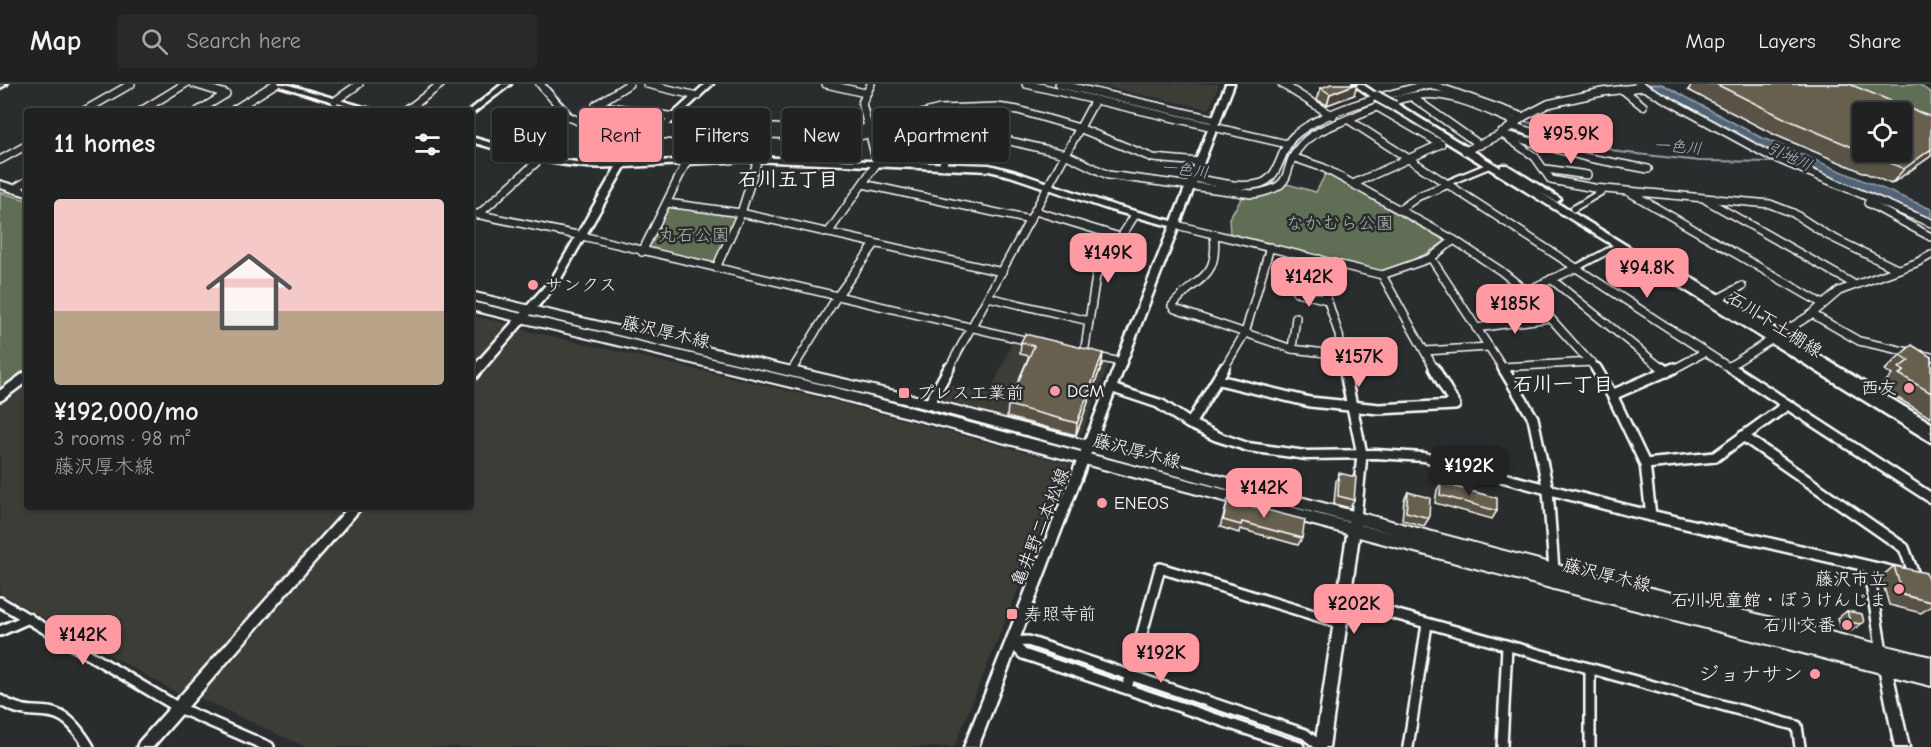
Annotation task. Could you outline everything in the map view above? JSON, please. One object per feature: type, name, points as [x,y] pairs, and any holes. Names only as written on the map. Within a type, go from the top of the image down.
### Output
[{"type":"main road","points":[[0,184],[24,192]]},
{"type":"main road","points":[[0,192],[24,199]]},
{"type":"main road","name":"藤沢厚木線","points":[[474,297],[526,313],[832,392],[1087,452],[1883,659],[1931,664]]},
{"type":"main road","name":"藤沢厚木線","points":[[474,306],[526,313],[792,370],[929,404],[1087,452]]},
{"type":"main road","name":"藤沢厚木線","points":[[1355,523],[1554,570],[1883,659],[1931,678]]},
{"type":"street","points":[[89,108],[130,84]]},
{"type":"street","points":[[146,108],[185,84]]},
{"type":"street","points":[[194,84],[226,94],[203,108]]},
{"type":"street","points":[[237,108],[276,84],[363,108]]},
{"type":"street","points":[[335,100],[359,84]]},
{"type":"street","points":[[410,108],[441,84]]},
{"type":"street","points":[[474,111],[507,84]]},
{"type":"street","points":[[540,84],[568,116],[579,123]]},
{"type":"street","points":[[629,84],[596,105],[674,117]]},
{"type":"street","points":[[647,84],[697,96]]},
{"type":"street","points":[[684,108],[709,84]]},
{"type":"street","points":[[826,84],[865,93]]},
{"type":"street","points":[[828,233],[878,163],[862,103],[870,84]]},
{"type":"street","points":[[1026,84],[1215,123]]},
{"type":"street","points":[[1059,84],[1215,123],[1287,144]]},
{"type":"street","name":"亀井野二本松線","points":[[971,747],[1230,84]]},
{"type":"street","points":[[1282,84],[1333,116]]},
{"type":"street","name":"石川下土棚線","points":[[1357,84],[1381,94]]},
{"type":"street","name":"石川下土棚線","points":[[1370,84],[1398,105],[1719,298],[1773,337],[1931,438]]},
{"type":"street","points":[[1009,139],[1066,152],[1092,170],[1108,175],[1192,182],[1262,183],[1270,178],[1287,144],[1302,130],[1333,116],[1429,84],[1553,139]]},
{"type":"street","points":[[1412,97],[1472,148],[1548,104],[1641,86],[1776,159],[1931,223]]},
{"type":"street","points":[[1622,88],[1643,106]]},
{"type":"street","points":[[1192,182],[1252,194],[1272,192],[1283,184],[1294,158],[1305,141],[1349,120],[1412,97],[1426,95],[1445,97],[1517,122]]},
{"type":"street","points":[[929,404],[1095,100]]},
{"type":"street","points":[[770,134],[828,140],[849,138],[923,112],[986,107],[1018,110],[1078,128],[1146,156],[1200,162]]},
{"type":"street","points":[[1353,184],[1441,144],[1379,108]]},
{"type":"street","points":[[662,129],[674,118]]},
{"type":"street","points":[[1349,120],[1931,498]]},
{"type":"street","points":[[1501,133],[1590,158],[1648,169]]},
{"type":"street","points":[[1501,133],[1539,159],[1546,169],[1547,177],[1551,180],[1606,189],[1758,202],[1782,208],[1834,238],[1897,269]]},
{"type":"street","points":[[474,140],[492,145]]},
{"type":"street","points":[[0,160],[24,147]]},
{"type":"street","name":"石川下土棚線","points":[[1472,148],[1488,166],[1931,429]]},
{"type":"street","points":[[1294,158],[1324,168],[1454,240],[1492,264],[1526,291],[1592,362],[1612,395],[1645,464],[1651,516]]},
{"type":"street","points":[[770,159],[943,166],[1006,171],[1135,215],[1382,275],[1431,258],[1454,240]]},
{"type":"street","points":[[475,214],[536,162]]},
{"type":"street","points":[[554,162],[569,165],[686,162],[642,252]]},
{"type":"street","points":[[474,373],[556,280],[625,162]]},
{"type":"street","points":[[716,268],[741,213],[757,162]]},
{"type":"street","points":[[943,166],[944,162]]},
{"type":"street","points":[[1399,210],[1419,196],[1488,166]]},
{"type":"street","points":[[1546,169],[1587,175]]},
{"type":"street","points":[[14,189],[24,183]]},
{"type":"street","points":[[863,184],[1030,220]]},
{"type":"street","points":[[1838,186],[1931,237]]},
{"type":"street","points":[[1573,209],[1606,189]]},
{"type":"street","points":[[1626,190],[1821,303]]},
{"type":"street","points":[[1705,199],[1852,283]]},
{"type":"street","points":[[667,203],[741,213],[1002,272]]},
{"type":"street","points":[[1035,211],[1120,237]]},
{"type":"street","points":[[475,214],[582,236],[642,252],[838,295],[1039,343]]},
{"type":"street","points":[[1084,354],[1096,276],[1135,215]]},
{"type":"street","points":[[1214,234],[1216,264],[1207,275],[1181,292],[1172,306],[1292,349],[1342,355]]},
{"type":"street","points":[[792,370],[838,295],[875,244]]},
{"type":"street","points":[[1526,291],[1618,245]]},
{"type":"street","points":[[1190,424],[1219,380],[1245,333],[1270,247]]},
{"type":"street","points":[[1728,367],[1812,314],[1821,303],[1852,283],[1917,263],[1931,255]]},
{"type":"street","points":[[1431,258],[1503,367],[1533,418],[1548,490],[1554,570]]},
{"type":"street","points":[[1011,642],[1028,641],[1305,734],[1322,747],[1355,523],[1362,454],[1347,392],[1337,328],[1319,274],[1319,259]]},
{"type":"street","points":[[1219,380],[1310,402],[1407,409],[1455,405],[1382,275]]},
{"type":"street","points":[[1551,279],[1667,372]]},
{"type":"street","points":[[1719,298],[1742,286]]},
{"type":"street","points":[[1296,292],[1327,300]]},
{"type":"street","points":[[988,297],[1089,321]]},
{"type":"street","points":[[1812,314],[1847,336],[1888,349],[1931,357]]},
{"type":"street","points":[[1292,349],[1296,317]]},
{"type":"street","points":[[1476,328],[1550,318]]},
{"type":"street","points":[[1425,351],[1489,347]]},
{"type":"street","points":[[1888,349],[1914,364]]},
{"type":"street","points":[[1072,351],[1121,362]]},
{"type":"street","points":[[1612,395],[1667,372],[1705,352]]},
{"type":"street","points":[[1503,367],[1592,362]]},
{"type":"street","points":[[0,395],[24,378]]},
{"type":"street","points":[[1111,388],[1160,404],[1190,424],[1233,442],[1283,454],[1424,457],[1651,516],[1919,578]]},
{"type":"street","points":[[1645,464],[1715,457],[1787,405]]},
{"type":"street","points":[[1743,436],[1904,548],[1919,578]]},
{"type":"street","points":[[144,747],[353,510]]},
{"type":"street","points":[[1868,566],[1883,659],[1902,747]]},
{"type":"street","points":[[1127,688],[1160,568],[1340,623]]},
{"type":"street","points":[[1344,600],[1797,726],[1800,747]]},
{"type":"street","points":[[0,602],[179,708],[269,747]]},
{"type":"street","points":[[0,631],[29,618]]},
{"type":"street","points":[[1408,747],[1427,624]]},
{"type":"street","points":[[1011,642],[1023,654],[1299,747]]},
{"type":"street","points":[[1503,747],[1508,646]]},
{"type":"street","points":[[1590,670],[1593,746]]},
{"type":"street","points":[[0,700],[6,705],[24,710],[62,714],[77,729],[89,747]]},
{"type":"shaded area","points":[[1093,84],[1219,84],[1209,109]]},
{"type":"shaded area","points":[[474,316],[509,324],[474,364]]},
{"type":"shaded area","points":[[520,329],[841,403],[1069,464],[954,747],[306,747],[195,696],[359,510],[474,510],[474,381]]},
{"type":"shaded area","name":"DCM","points":[[1013,342],[1106,363],[1108,367],[1082,433],[1075,437],[937,398],[946,384],[989,394]]},
{"type":"shaded area","points":[[24,385],[24,510],[343,510],[179,694],[0,593],[0,402]]},
{"type":"green space","points":[[1833,84],[1918,84],[1931,93],[1931,122],[1912,115],[1912,102],[1879,102]]},
{"type":"green space","name":"なかむら公園","points":[[1326,173],[1446,241],[1426,254],[1385,272],[1230,235],[1229,218],[1244,195],[1272,193],[1287,184],[1316,192]]},
{"type":"green space","points":[[0,192],[24,199],[24,378],[0,395]]},
{"type":"green space","name":"丸石公園","points":[[667,203],[741,213],[716,268],[642,252]]},
{"type":"water","name":"引地川","points":[[1647,84],[1662,84],[1758,136],[1931,209],[1931,218],[1777,154]]},
{"type":"building","points":[[1331,84],[1356,84],[1330,94],[1321,88]]},
{"type":"building","points":[[1716,84],[1849,84],[1894,102],[1852,102],[1852,147],[1786,119]]},
{"type":"building","points":[[1912,109],[1931,117],[1931,149],[1904,169],[1888,162],[1912,162]]},
{"type":"building","name":"DCM","points":[[1025,334],[1103,353],[1077,423],[1008,405],[1034,346],[1021,342]]},
{"type":"building","points":[[1912,345],[1931,357],[1931,393],[1899,374],[1904,371],[1899,368],[1909,360],[1900,355]]},
{"type":"building","points":[[1339,473],[1356,477],[1354,500],[1338,496]]},
{"type":"building","points":[[1441,483],[1497,498],[1497,511],[1440,495]]},
{"type":"building","points":[[1408,492],[1430,498],[1429,518],[1406,512]]},
{"type":"building","points":[[1228,500],[1305,520],[1302,538],[1242,522],[1241,525],[1223,520]]},
{"type":"building","points":[[1894,566],[1926,573],[1931,589],[1931,602],[1903,595]]},
{"type":"building","points":[[1847,611],[1862,614],[1864,622],[1860,624],[1850,622]]},
{"type":"waterway","name":"一色川","points":[[546,84],[576,117]]},
{"type":"waterway","name":"一色川","points":[[1409,94],[1420,91],[1441,92]]},
{"type":"waterway","name":"一色川","points":[[1246,188],[1271,186],[1297,139],[1317,127],[1347,116]]},
{"type":"waterway","name":"一色川","points":[[1521,120],[1619,152],[1700,161],[1779,162]]},
{"type":"waterway","name":"一色川","points":[[1009,137],[1062,149],[1095,165]]},
{"type":"waterway","name":"一色川","points":[[1141,176],[1206,184]]},
{"type":"place","name":"サンクス","points":[[533,285]]},
{"type":"place","name":"西友","points":[[1909,388]]},
{"type":"place","name":"DCM","points":[[1055,391]]},
{"type":"place","name":"プレス工業前","points":[[904,393]]},
{"type":"place","name":"ENEOS","points":[[1102,503]]},
{"type":"place","name":"藤沢市立 石川児童館・ぼうけんじま","points":[[1899,589]]},
{"type":"place","name":"寿照寺前","points":[[1012,614]]},
{"type":"place","name":"石川交番","points":[[1847,625]]},
{"type":"place","name":"ジョナサン","points":[[1815,674]]},
{"type":"district","name":"石川五丁目","points":[[788,179]]},
{"type":"district","name":"石川一丁目","points":[[1563,384]]}]
